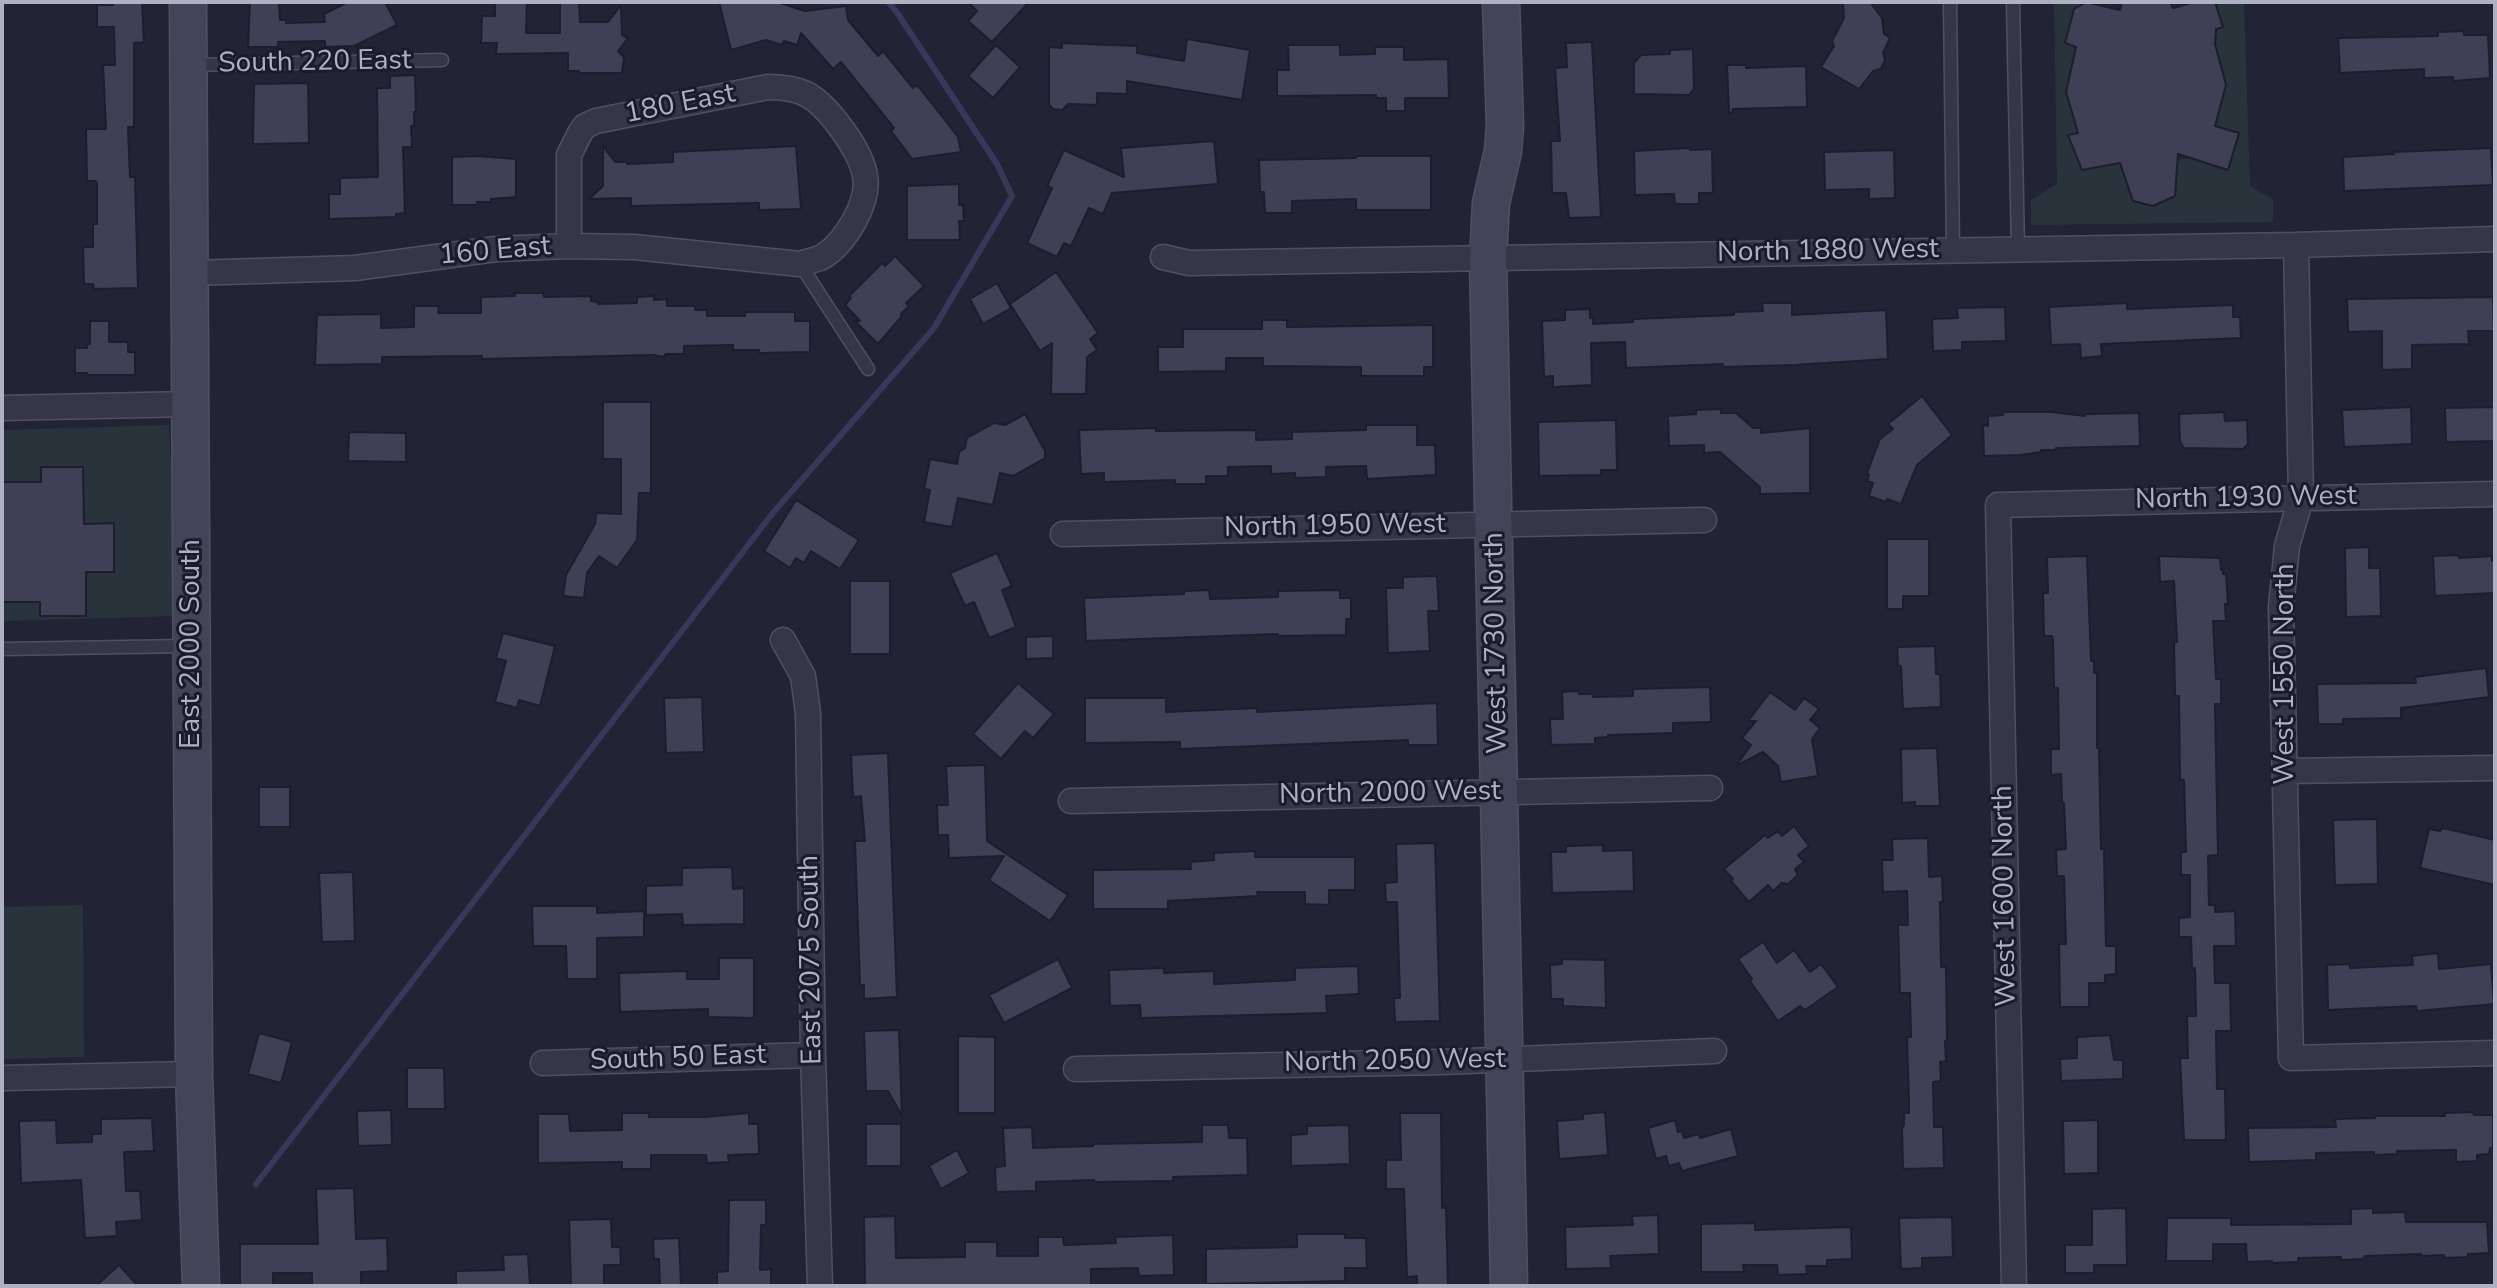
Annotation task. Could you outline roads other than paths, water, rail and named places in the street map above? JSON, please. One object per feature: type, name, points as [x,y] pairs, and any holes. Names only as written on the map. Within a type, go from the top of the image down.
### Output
[{"type":"street","name":"East 2000 South","points":[[188,2],[194,1074],[201,1286]]},
{"type":"street","name":"West 1730 North","points":[[1501,2],[1505,126],[1503,151],[1491,203],[1488,258],[1509,1286]]},
{"type":"street","name":"180 East","points":[[569,246],[569,155],[585,126],[596,121],[768,87],[785,87],[806,94],[820,105],[848,140],[866,177],[861,205],[841,240],[822,257],[800,264]]},
{"type":"street","name":"North 1880 West","points":[[1163,257],[1189,263],[2495,239]]},
{"type":"street","name":"West 1550 North","points":[[2296,245],[2301,498],[2287,546],[2281,607],[2291,1058],[2495,1053]]},
{"type":"street","name":"160 East","points":[[190,273],[355,268],[496,249],[569,246],[634,247],[800,264]]},
{"type":"street","points":[[2,408],[191,404]]},
{"type":"street","name":"North 1930 West","points":[[1998,505],[2495,494]]},
{"type":"street","name":"West 1600 North","points":[[1998,505],[2014,1286]]},
{"type":"street","name":"North 1950 West","points":[[1063,534],[1704,520]]},
{"type":"street","name":"East 2075 South","points":[[783,640],[803,676],[808,713],[820,1286]]},
{"type":"street","points":[[2285,771],[2495,768]]},
{"type":"street","name":"North 2000 West","points":[[1071,801],[1710,788]]},
{"type":"street","name":"North 2050 West","points":[[1076,1069],[1505,1060],[1714,1051]]},
{"type":"street","name":"South 50 East","points":[[543,1063],[813,1055]]},
{"type":"street","points":[[2,1078],[194,1074]]},
{"type":"lane","points":[[1950,2],[1953,250]]},
{"type":"lane","points":[[2013,2],[2018,249]]},
{"type":"lane","name":"South 220 East","points":[[189,65],[442,60]]},
{"type":"lane","points":[[800,264],[868,369]]},
{"type":"lane","points":[[2,649],[191,646]]},
{"type":"waterway","points":[[256,1184],[772,514],[934,328],[1012,196],[997,164],[888,2]]}]
